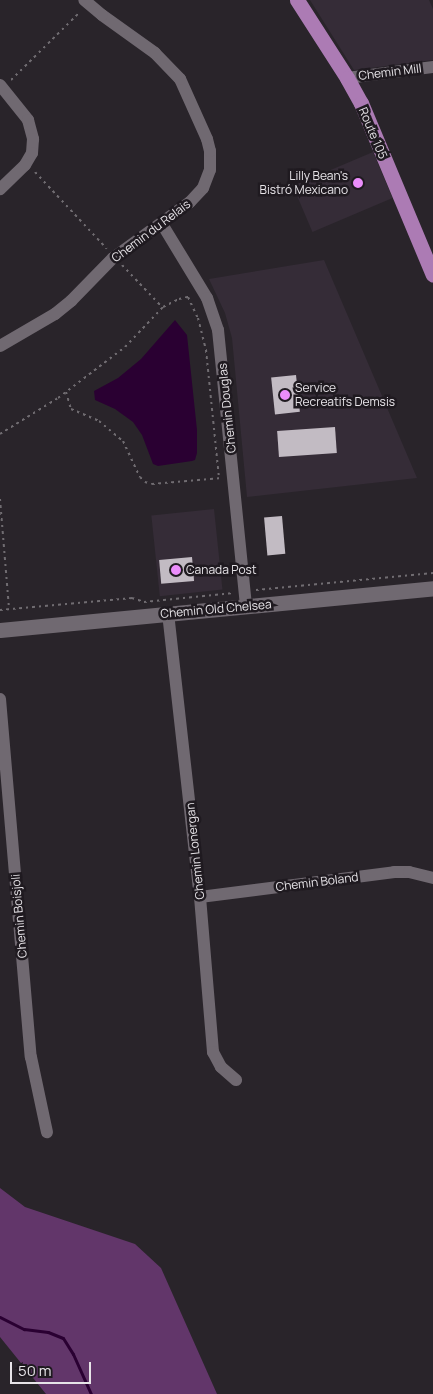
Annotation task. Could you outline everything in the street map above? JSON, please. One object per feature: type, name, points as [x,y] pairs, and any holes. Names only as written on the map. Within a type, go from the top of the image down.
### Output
[{"type":"main road","name":"Route 105","points":[[298,0],[361,103],[433,275]]},
{"type":"street","name":"Chemin du Relais","points":[[0,346],[55,314],[115,257],[190,202],[203,188],[208,179],[211,160],[206,139],[188,94],[170,66],[86,2]]},
{"type":"street","name":"Chemin Mill","points":[[347,78],[433,67]]},
{"type":"street","points":[[0,189],[26,163],[33,146],[31,125],[1,87]]},
{"type":"street","name":"Chemin Douglas","points":[[162,224],[204,293],[214,315],[221,346],[246,599]]},
{"type":"street","name":"Chemin Old Chelsea","points":[[0,630],[168,613],[246,599],[433,588]]},
{"type":"street","name":"Chemin Lonergan","points":[[168,613],[200,897],[213,1052],[221,1067],[236,1080]]},
{"type":"street","name":"Chemin Boisjoli","points":[[0,699],[31,1057],[47,1132]]},
{"type":"street","name":"Chemin Boland","points":[[200,897],[394,872],[409,872],[433,878]]},
{"type":"path","points":[[1,87],[86,2]]},
{"type":"path","points":[[26,163],[163,307]]},
{"type":"path","points":[[0,434],[66,392],[125,348],[163,307],[204,293]]},
{"type":"path","points":[[188,297],[198,318],[206,350],[219,478]]},
{"type":"path","points":[[66,392],[71,409],[99,421],[123,441],[144,482],[152,484],[234,477]]},
{"type":"path","points":[[0,499],[9,609]]},
{"type":"path","points":[[0,610],[132,598],[144,602],[246,599],[433,572]]},
{"type":"shaded area","points":[[310,0],[429,0],[433,9],[433,60],[354,70]]},
{"type":"shaded area","points":[[373,152],[393,198],[312,232],[293,186]]},
{"type":"shaded area","points":[[324,260],[417,478],[247,497],[232,338],[225,313],[209,279]]},
{"type":"shaded area","points":[[175,320],[187,335],[197,430],[197,453],[195,460],[192,461],[158,466],[153,464],[142,435],[133,422],[115,409],[95,400],[94,391],[118,378],[141,359]]},
{"type":"shaded area","points":[[214,509],[222,590],[160,596],[151,516]]},
{"type":"shaded area","points":[[0,1188],[25,1207],[135,1244],[161,1268],[217,1394],[46,1394],[0,1337]]},
{"type":"building","name":"Service Recreatifs Demsis","points":[[296,375],[300,412],[275,414],[271,378]]},
{"type":"building","points":[[335,427],[337,453],[279,457],[277,431]]},
{"type":"building","points":[[282,516],[285,554],[267,555],[264,518]]},
{"type":"building","name":"Canada Post","points":[[192,557],[194,581],[161,584],[159,560]]},
{"type":"waterway","points":[[0,1317],[24,1329],[48,1332],[63,1338],[73,1354],[91,1394]]},
{"type":"place","name":"Lilly Bean's Bistró Mexicano","points":[[358,183]]},
{"type":"place","name":"Service Recreatifs Demsis","points":[[285,395]]},
{"type":"place","name":"Canada Post","points":[[176,570]]}]
